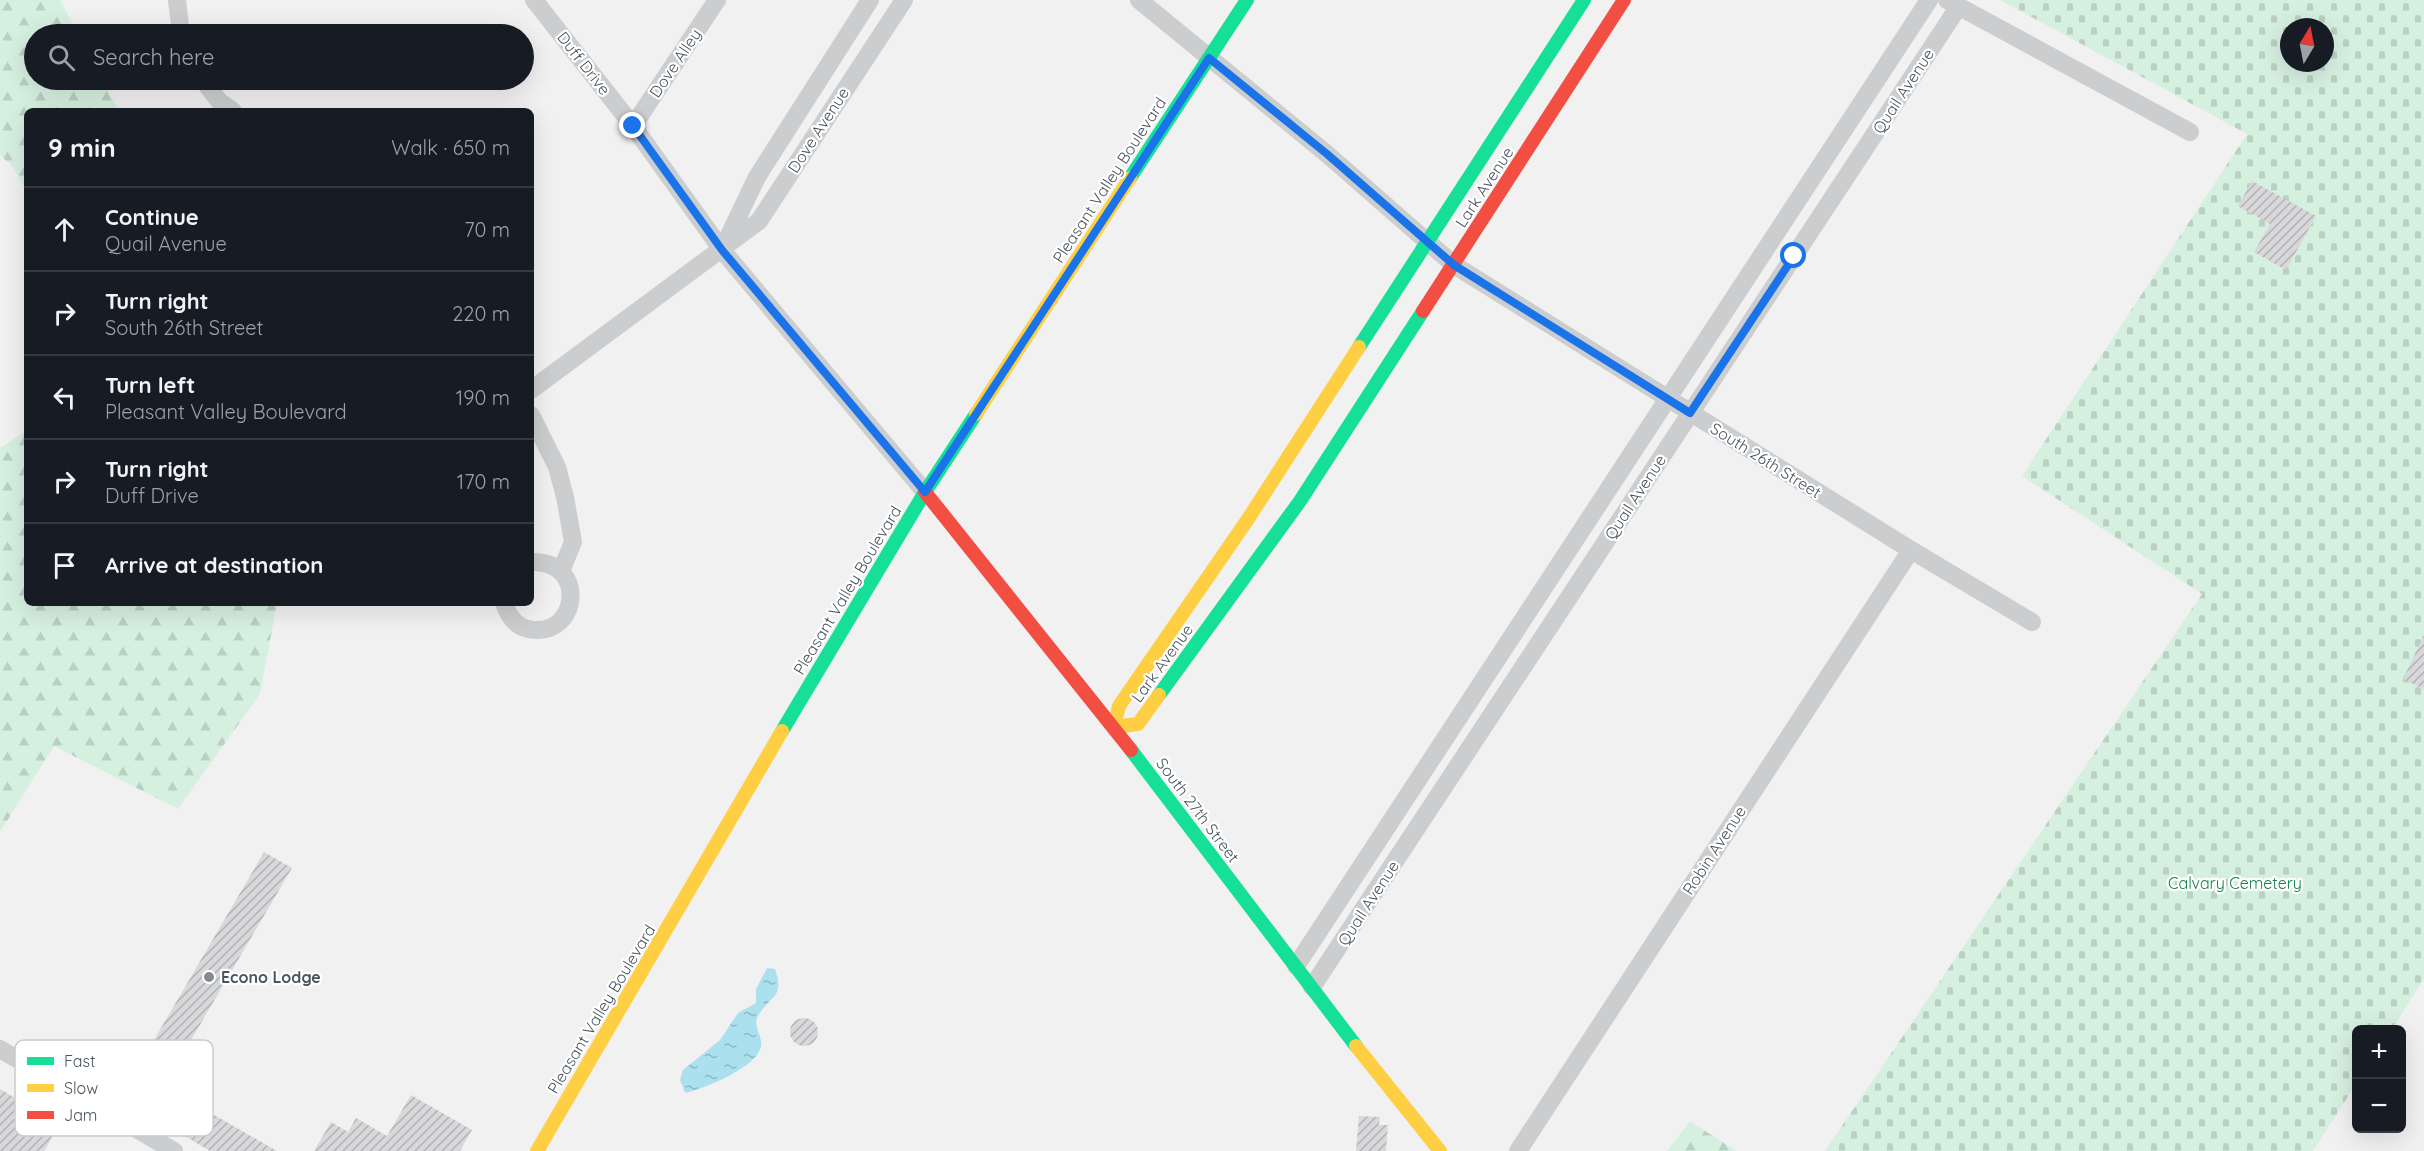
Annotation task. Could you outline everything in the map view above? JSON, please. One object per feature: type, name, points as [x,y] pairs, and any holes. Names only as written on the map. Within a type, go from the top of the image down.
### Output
[{"type":"street","points":[[177,0],[180,24]]},
{"type":"street","name":"Duff Drive","points":[[534,0],[633,126],[722,250],[925,492]]},
{"type":"street","name":"Dove Alley","points":[[633,126],[717,0]]},
{"type":"street","name":"Dove Avenue","points":[[722,250],[757,177],[870,0]]},
{"type":"street","name":"Dove Avenue","points":[[534,388],[759,222],[904,0]]},
{"type":"street","name":"South 26th Street","points":[[1139,0],[1327,154],[1454,265],[1911,550],[2032,622]]},
{"type":"street","name":"Pleasant Valley Boulevard","points":[[537,1151],[925,492],[1247,0]]},
{"type":"street","name":"Lark Avenue","points":[[1584,0],[1248,519],[1119,706],[1114,727],[1138,724],[1300,501],[1624,0]]},
{"type":"street","name":"Quail Avenue","points":[[1296,966],[1929,0]]},
{"type":"street","points":[[1953,3],[2190,132]]},
{"type":"street","name":"Quail Avenue","points":[[1312,987],[1900,95],[1953,3]]},
{"type":"street","points":[[1876,80],[1900,95]]},
{"type":"street","points":[[211,90],[219,101],[229,108]]},
{"type":"street","points":[[1770,241],[1794,256]]},
{"type":"street","points":[[534,421],[557,467],[565,497],[573,542],[561,571]]},
{"type":"street","name":"South 27th Street","points":[[925,492],[1114,727],[1440,1151]]},
{"type":"street","name":"Robin Avenue","points":[[1518,1151],[1911,550]]},
{"type":"street","points":[[506,606],[513,621],[535,630],[547,629],[558,624],[566,615],[571,604],[572,592],[568,581],[561,571],[542,562],[534,562]]},
{"type":"street","points":[[1546,584],[1569,598]]},
{"type":"street","points":[[0,1049],[15,1058]]},
{"type":"street","points":[[148,1136],[174,1151]]},
{"type":"green space","points":[[0,0],[60,0],[73,24],[24,24],[24,90],[107,90],[117,108],[24,108],[24,187],[14,168],[0,155]]},
{"type":"green space","name":"Calvary Cemetery","points":[[2000,0],[2424,0],[2424,979],[2395,1025],[2352,1025],[2352,1090],[2313,1151],[1825,1151],[2202,594],[2022,476],[2247,134]]},
{"type":"green space","points":[[24,432],[24,606],[276,606],[260,694],[178,809],[54,746],[0,832],[0,448]]},
{"type":"green space","points":[[1690,1121],[1736,1151],[1667,1151]]},
{"type":"water","points":[[767,968],[775,969],[778,985],[775,995],[756,1019],[761,1042],[758,1054],[751,1062],[729,1076],[685,1093],[680,1080],[683,1070],[720,1040],[738,1013],[756,1003],[756,989]]},
{"type":"building","points":[[2252,181],[2316,216],[2286,270],[2254,252],[2270,224],[2238,206]]},
{"type":"building","points":[[2424,635],[2424,689],[2403,679]]},
{"type":"building","name":"Econo Lodge","points":[[264,852],[292,868],[191,1040],[154,1040]]},
{"type":"building","points":[[804,1018],[814,1022],[818,1032],[814,1042],[804,1046],[794,1042],[790,1032],[794,1022]]},
{"type":"building","points":[[0,1089],[15,1098],[15,1136],[53,1136],[44,1151],[0,1151]]},
{"type":"building","points":[[411,1095],[472,1130],[460,1151],[314,1151],[331,1122],[348,1132],[356,1118],[387,1136]]},
{"type":"building","name":"Econo Lodge","points":[[213,1114],[277,1151],[210,1151],[185,1136],[213,1136]]},
{"type":"building","points":[[1359,1116],[1380,1117],[1379,1125],[1388,1125],[1386,1151],[1356,1151]]},
{"type":"traffic: fast","points":[[1130,178],[1247,0]]},
{"type":"traffic: fast","points":[[1359,347],[1584,0]]},
{"type":"traffic: fast","points":[[1159,695],[1300,501],[1423,311]]},
{"type":"traffic: fast","points":[[782,731],[925,492],[976,414]]},
{"type":"traffic: fast","points":[[1131,750],[1356,1046]]},
{"type":"traffic: slow","points":[[976,414],[1130,178]]},
{"type":"traffic: slow","points":[[1159,695],[1138,724],[1114,727],[1119,706],[1248,519],[1359,347]]},
{"type":"traffic: slow","points":[[537,1151],[782,731]]},
{"type":"traffic: slow","points":[[1356,1046],[1440,1151]]},
{"type":"traffic: jam","points":[[1423,311],[1624,0]]},
{"type":"traffic: jam","points":[[925,492],[1131,750]]},
{"type":"place","name":"Econo Lodge","points":[[209,977]]},
{"type":"route","points":[[633,126],[722,250],[925,492],[1209,58],[1327,154],[1454,265],[1690,413],[1794,256]]}]
